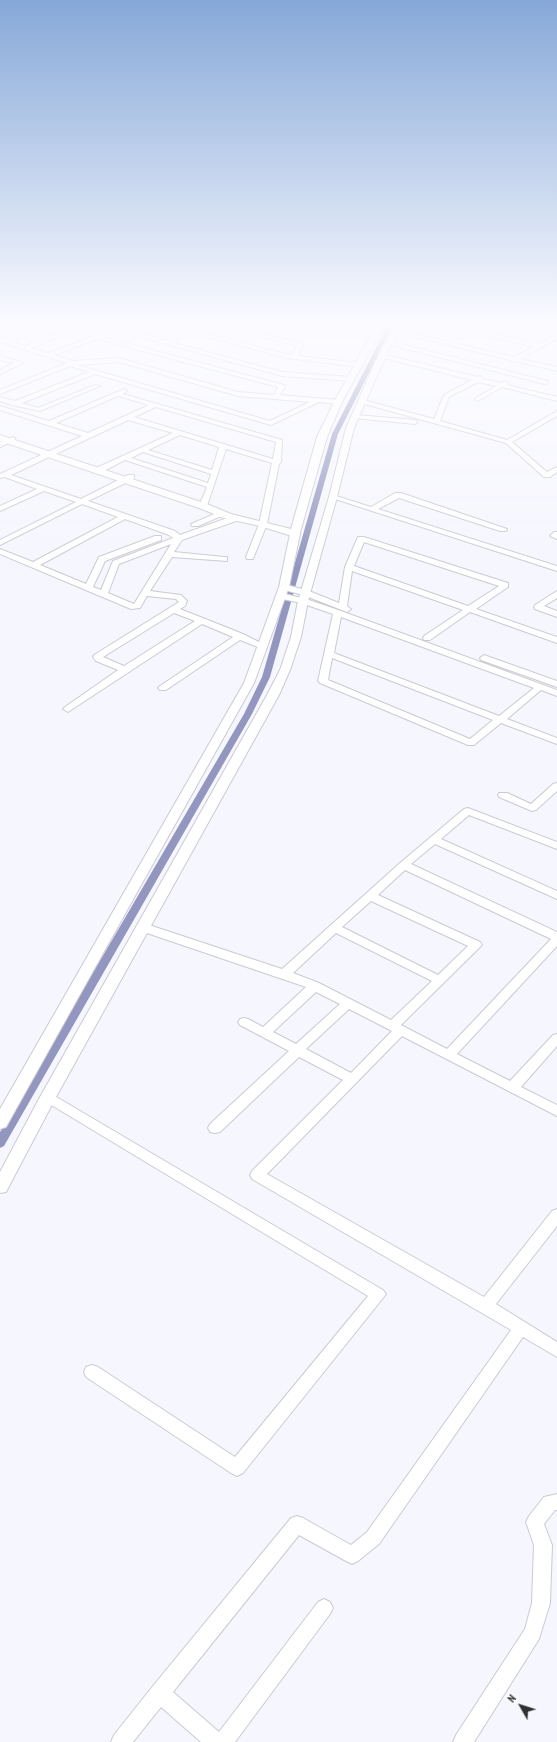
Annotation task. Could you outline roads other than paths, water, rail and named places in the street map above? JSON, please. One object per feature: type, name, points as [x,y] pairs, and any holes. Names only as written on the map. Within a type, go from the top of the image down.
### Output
[{"type":"main road","points":[[204,504],[222,514],[295,534],[322,437],[336,405]]},
{"type":"main road","points":[[0,434],[5,441],[100,469],[204,504],[237,510],[253,517],[263,524]]},
{"type":"street","points":[[19,405],[38,410],[50,405]]},
{"type":"street","points":[[52,423],[92,405]]},
{"type":"street","points":[[2,476],[154,405]]},
{"type":"street","points":[[156,405],[280,442],[263,524],[250,557]]},
{"type":"street","points":[[210,405],[271,423],[309,405]]},
{"type":"street","points":[[0,1187],[142,927],[273,695],[285,670],[296,637],[302,596],[333,497],[348,434],[361,405]]},
{"type":"street","points":[[374,405],[508,442],[547,475],[557,469]]},
{"type":"street","points":[[435,423],[442,405]]},
{"type":"street","points":[[0,408],[52,423],[89,436]]},
{"type":"street","points":[[508,442],[557,413]]},
{"type":"street","points":[[356,417],[435,423]]},
{"type":"street","points":[[129,418],[277,462]]},
{"type":"street","points":[[100,469],[179,433]]},
{"type":"street","points":[[204,504],[223,447]]},
{"type":"street","points":[[142,450],[215,473]]},
{"type":"street","points":[[125,458],[211,486]]},
{"type":"street","points":[[2,476],[44,488],[176,536]]},
{"type":"street","points":[[0,543],[129,479]]},
{"type":"street","points":[[0,510],[44,488]]},
{"type":"street","points":[[373,509],[398,495],[503,529]]},
{"type":"street","points":[[333,497],[557,569]]},
{"type":"street","points":[[103,595],[116,563],[222,514]]},
{"type":"street","points":[[34,565],[124,517]]},
{"type":"street","points":[[88,589],[102,559],[236,518]]},
{"type":"street","points":[[0,1123],[249,683],[285,592],[295,534]]},
{"type":"street","points":[[0,551],[134,608],[137,606],[169,554],[176,536]]},
{"type":"street","points":[[427,638],[505,585],[362,539],[349,567],[323,681],[471,743],[540,686]]},
{"type":"street","points":[[169,554],[224,559]]},
{"type":"street","points":[[349,567],[557,640]]},
{"type":"street","points":[[285,592],[302,596],[340,610],[557,693]]},
{"type":"street","points":[[125,670],[97,657],[182,604],[183,601],[178,597],[144,593]]},
{"type":"street","points":[[557,594],[538,607],[557,614]]},
{"type":"street","points":[[174,609],[263,646]]},
{"type":"street","points":[[340,610],[363,616],[554,680]]},
{"type":"street","points":[[68,709],[201,621]]},
{"type":"street","points":[[163,688],[240,636]]},
{"type":"street","points":[[329,654],[557,741]]},
{"type":"street","points":[[503,795],[532,808],[557,786]]},
{"type":"street","points":[[284,974],[404,865],[468,811],[557,846]]},
{"type":"street","points":[[435,840],[557,895]]},
{"type":"street","points":[[404,865],[557,938],[449,1055]]},
{"type":"street","points":[[370,896],[476,944],[439,980],[352,1079],[257,1175],[486,1306],[557,1350]]},
{"type":"street","points":[[142,927],[316,986],[557,1111]]},
{"type":"street","points":[[334,928],[439,980]]},
{"type":"street","points":[[264,1033],[316,986]]},
{"type":"street","points":[[215,1128],[348,1003]]},
{"type":"street","points":[[244,1022],[352,1079]]},
{"type":"street","points":[[512,1088],[557,1038]]},
{"type":"street","points":[[48,1097],[378,1294],[237,1468],[92,1372]]},
{"type":"street","points":[[486,1306],[557,1215]]},
{"type":"street","points":[[121,1742],[297,1524],[352,1555],[373,1538],[521,1328]]},
{"type":"street","points":[[463,1742],[532,1634],[541,1603],[543,1545],[535,1522],[550,1503],[557,1502]]},
{"type":"street","points":[[223,1742],[324,1608]]},
{"type":"street","points":[[160,1693],[216,1742]]},
{"type":"waterway","points":[[0,1143],[248,714],[266,677],[335,434],[349,405]]}]
